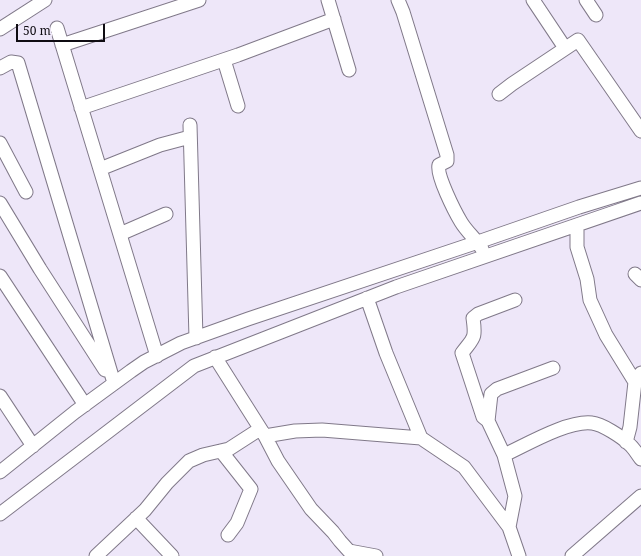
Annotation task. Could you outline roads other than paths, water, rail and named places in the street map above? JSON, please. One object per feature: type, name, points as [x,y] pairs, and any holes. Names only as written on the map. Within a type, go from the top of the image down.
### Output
[{"type":"street","points":[[0,29],[45,0]]},
{"type":"street","points":[[62,45],[199,0]]},
{"type":"street","points":[[328,0],[349,70]]},
{"type":"street","points":[[398,0],[447,155],[447,161],[438,168],[441,178],[452,205],[462,223],[478,242],[485,256]]},
{"type":"street","points":[[533,0],[565,48]]},
{"type":"street","points":[[586,0],[596,15]]},
{"type":"street","points":[[81,108],[224,60],[334,19]]},
{"type":"street","points":[[57,28],[157,356]]},
{"type":"street","points":[[499,94],[578,40],[641,131]]},
{"type":"street","points":[[224,60],[238,106]]},
{"type":"street","points":[[0,68],[11,62],[18,63],[114,383]]},
{"type":"street","points":[[100,169],[190,131],[196,338]]},
{"type":"street","points":[[0,143],[26,192]]},
{"type":"street","points":[[0,472],[114,383],[144,362],[181,344],[262,314],[579,207],[641,188]]},
{"type":"street","points":[[0,203],[40,269],[114,383]]},
{"type":"street","points":[[0,514],[194,366],[367,298],[641,203]]},
{"type":"street","points":[[120,234],[166,214]]},
{"type":"street","points":[[577,225],[577,247],[587,279],[590,300],[606,335],[638,377],[630,427],[626,442]]},
{"type":"street","points":[[0,276],[85,405]]},
{"type":"street","points":[[367,298],[386,353],[421,438]]},
{"type":"street","points":[[509,527],[515,496],[504,455],[488,421],[483,416],[462,353],[473,340],[475,334],[473,318],[478,314],[515,300]]},
{"type":"street","points":[[215,357],[263,432],[278,461],[307,503],[349,551],[376,556]]},
{"type":"street","points":[[488,421],[491,394],[497,389],[553,368]]},
{"type":"street","points":[[0,396],[33,446]]},
{"type":"street","points":[[504,455],[561,428],[582,423],[594,423],[626,442],[641,459]]},
{"type":"street","points":[[103,554],[145,510],[172,477],[189,462],[203,455],[229,449],[263,432],[322,430],[421,438],[464,467],[509,527],[519,556]]},
{"type":"street","points":[[221,451],[251,489],[237,523],[228,535]]},
{"type":"street","points":[[572,556],[641,496]]},
{"type":"street","points":[[136,518],[172,556]]}]
